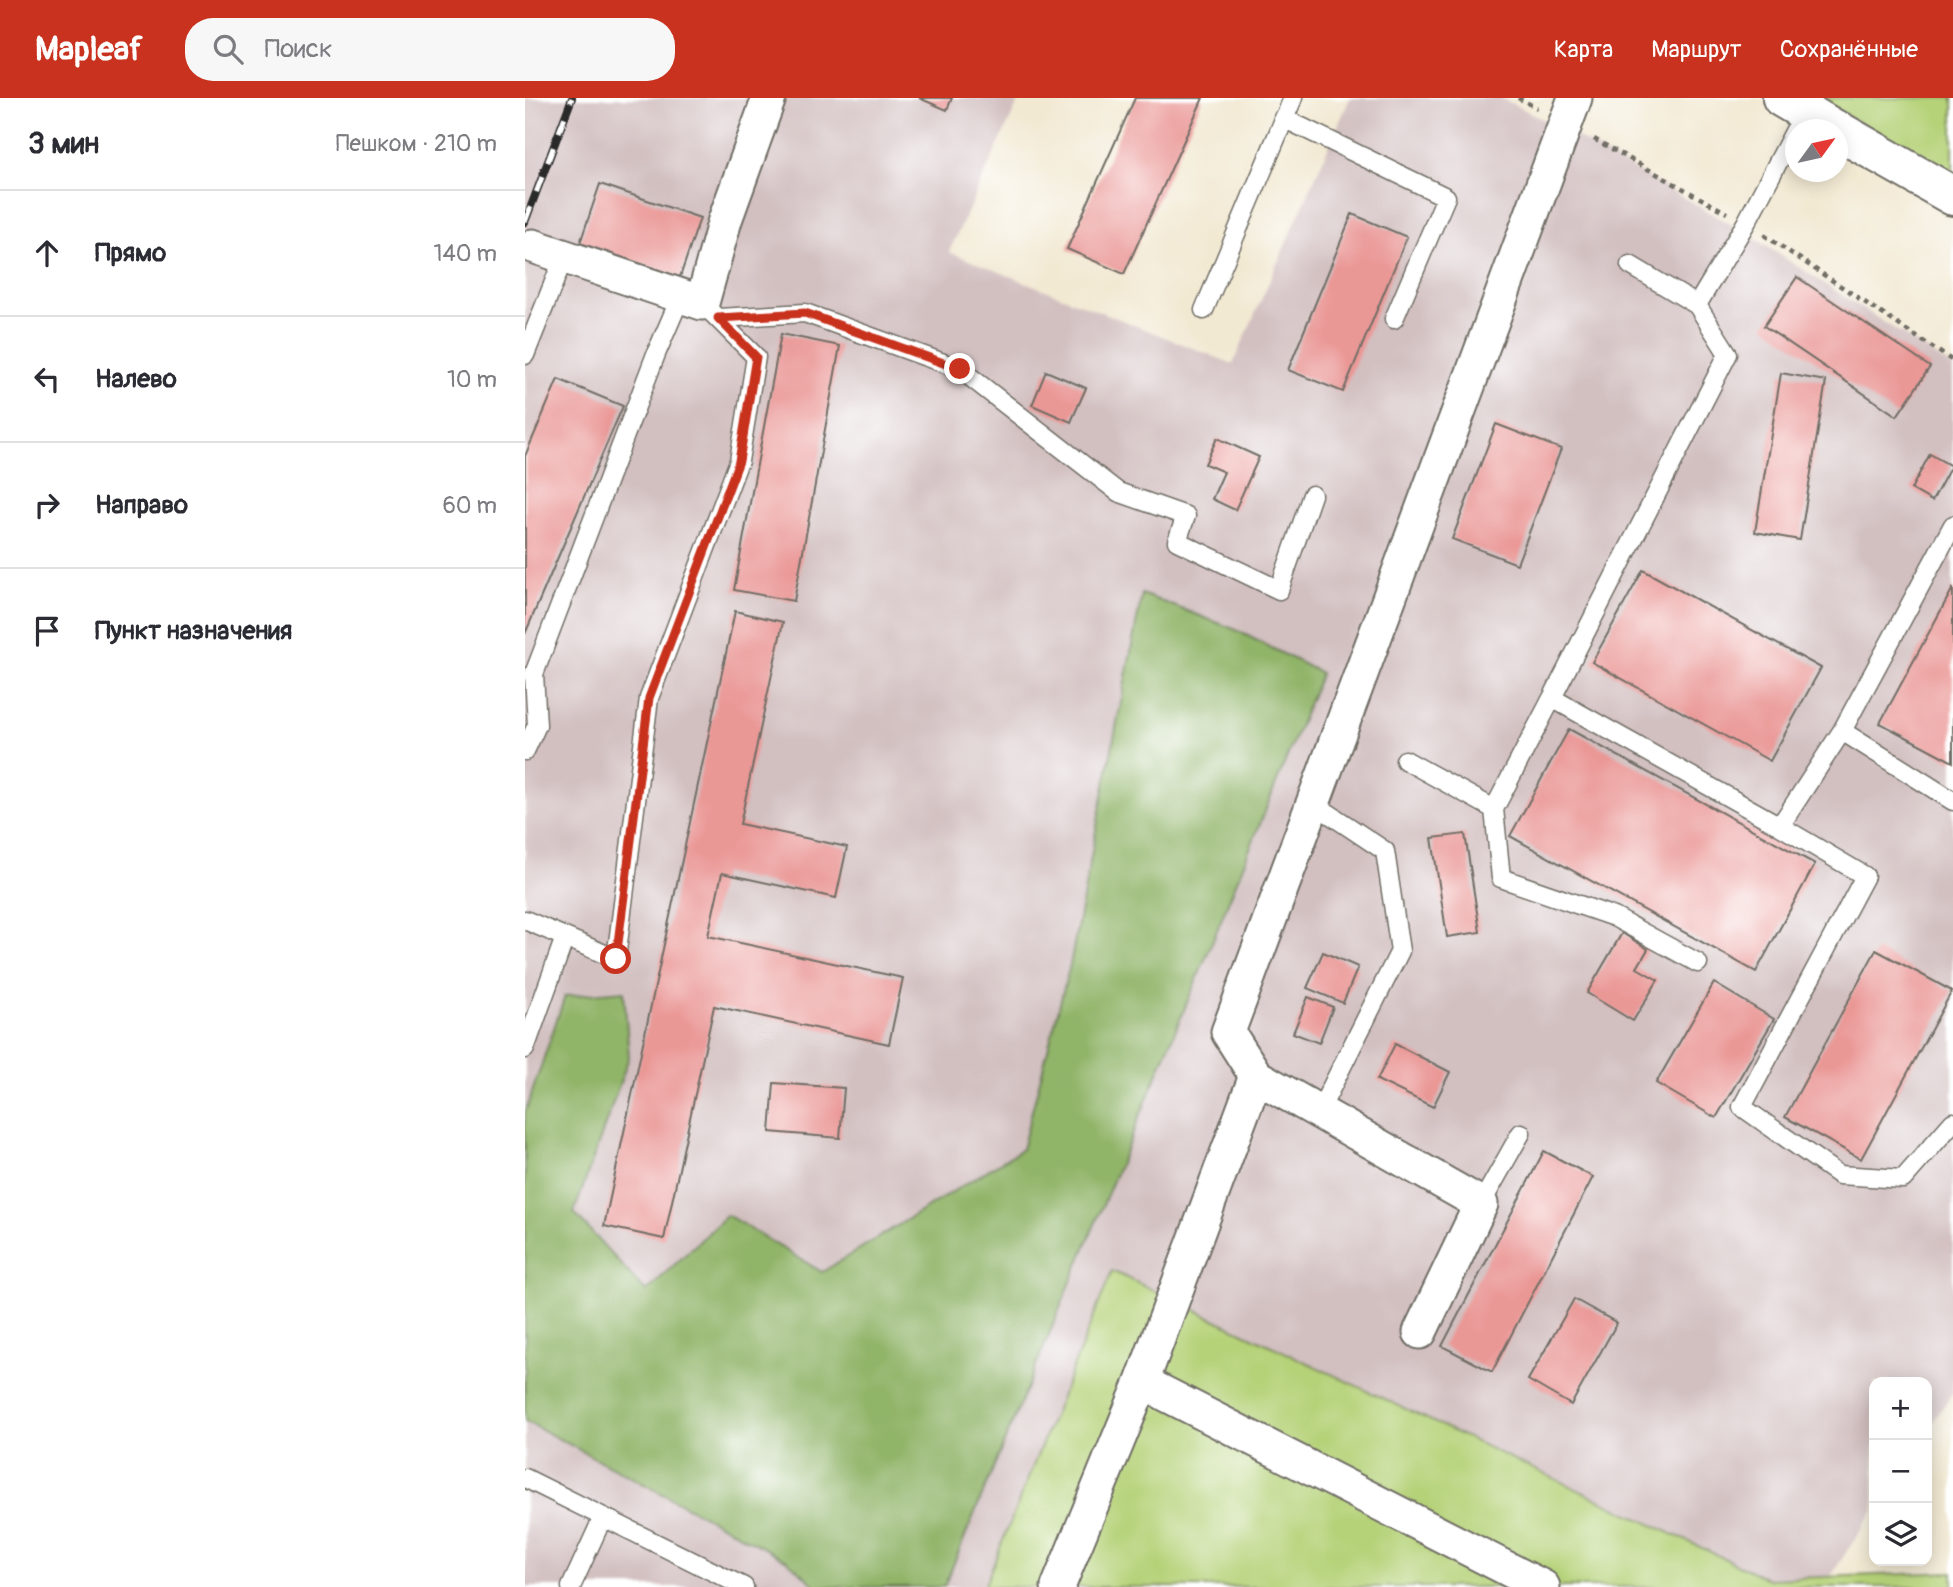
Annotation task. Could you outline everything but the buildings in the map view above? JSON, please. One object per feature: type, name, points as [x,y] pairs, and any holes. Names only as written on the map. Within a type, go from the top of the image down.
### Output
[{"type":"street","points":[[533,246],[700,306],[725,220],[769,98]]},
{"type":"street","points":[[1420,1332],[1481,1204],[1256,1076],[1229,1032],[1575,98]]},
{"type":"street","points":[[1848,142],[1953,196]]},
{"type":"street","points":[[1058,1587],[1142,1382],[1256,1076]]},
{"type":"street","points":[[1142,1382],[1543,1587]]},
{"type":"lane","points":[[1204,310],[1293,98]]},
{"type":"lane","points":[[1283,118],[1446,197],[1394,319]]},
{"type":"lane","points":[[1697,305],[1785,160]]},
{"type":"lane","points":[[525,355],[564,257]]},
{"type":"lane","points":[[1630,265],[1697,305],[1728,354],[1494,809],[1501,878],[1614,917],[1698,963]]},
{"type":"lane","points":[[700,306],[805,313],[960,369],[1118,492],[1187,516],[1177,541],[1279,590],[1312,495]]},
{"type":"lane","points":[[525,751],[537,725],[534,674],[656,354],[700,306]]},
{"type":"lane","points":[[525,920],[616,959],[649,698],[739,461],[756,357],[700,306]]},
{"type":"lane","points":[[1780,826],[1843,731],[1953,525]]},
{"type":"lane","points":[[1552,698],[1865,876],[1742,1107],[1839,1175],[1852,1176],[1903,1179],[1953,1122]]},
{"type":"lane","points":[[1843,731],[1953,800]]},
{"type":"lane","points":[[1405,760],[1494,809]]},
{"type":"lane","points":[[1313,803],[1385,851],[1400,951],[1319,1112]]},
{"type":"lane","points":[[525,1049],[565,937]]},
{"type":"lane","points":[[1481,1204],[1521,1133]]},
{"type":"lane","points":[[525,1478],[744,1587]]},
{"type":"lane","points":[[571,1587],[603,1517]]},
{"type":"shaded area","points":[[525,98],[1020,98],[949,252],[1233,364],[1350,98],[1501,98],[1575,136],[1751,236],[1953,367],[1953,1392],[1932,1424],[1932,1377],[1869,1377],[1869,1518],[1830,1577],[1768,1579],[1112,1271],[984,1587],[525,1587]]},
{"type":"green space","points":[[1816,98],[1953,98],[1953,176]]},
{"type":"green space","points":[[1142,594],[1234,629],[1321,673],[944,1587],[817,1587],[787,1560],[525,1421],[525,1113],[565,996],[624,991],[629,1057],[574,1213],[646,1292],[727,1215],[822,1272],[1022,1149],[1070,965]]},
{"type":"green space","points":[[1112,1271],[1768,1579],[1953,1572],[1953,1587],[984,1587]]},
{"type":"railway","points":[[525,222],[572,98]]},
{"type":"route","points":[[616,959],[649,698],[739,461],[756,357],[718,318],[805,313],[960,369]]}]
